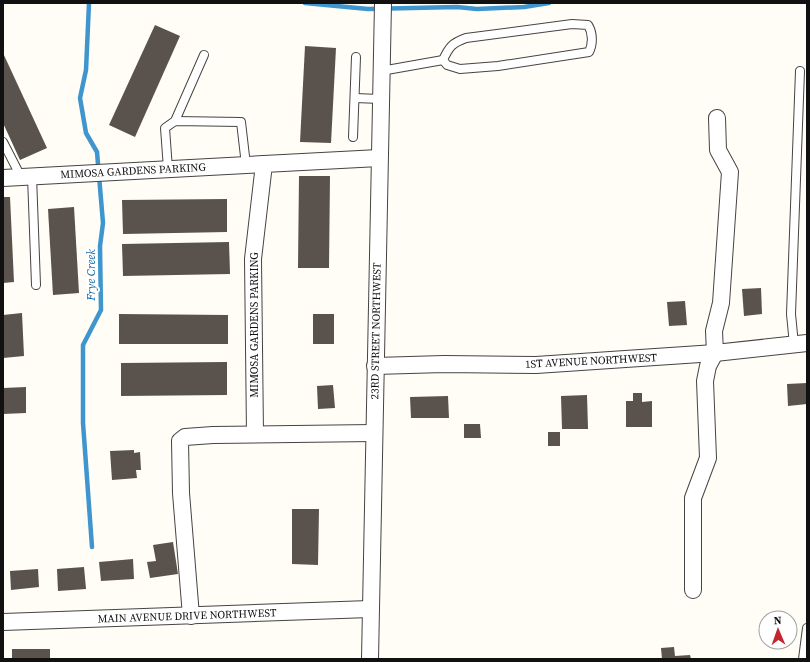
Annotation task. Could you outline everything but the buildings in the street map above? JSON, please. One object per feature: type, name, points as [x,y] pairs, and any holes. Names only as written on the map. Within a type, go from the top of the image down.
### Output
[{"type":"street","name":"23RD STREET NORTHWEST","points":[[370,659],[383,3]]},
{"type":"street","points":[[693,590],[693,498],[708,458],[705,381],[708,366],[715,353],[714,331],[721,303],[730,172],[718,150],[716,118]]},
{"type":"street","points":[[264,164],[379,158]]},
{"type":"street","name":"MIMOSA GARDENS PARKING","points":[[3,178],[264,164],[253,259],[255,434]]},
{"type":"street","name":"1ST AVENUE NORTHWEST","points":[[375,366],[444,364],[536,365],[715,353],[801,344]]},
{"type":"street","points":[[191,616],[181,493],[180,441],[185,437],[255,434],[374,433]]},
{"type":"street","name":"MAIN AVENUE DRIVE NORTHWEST","points":[[3,622],[370,609]]},
{"type":"lane","points":[[572,24],[588,25],[591,29],[592,46],[589,52],[498,66],[460,69],[447,65],[443,60],[450,46],[455,42],[466,38],[572,24]]},
{"type":"lane","points":[[168,169],[165,128],[175,121],[204,55]]},
{"type":"lane","points":[[353,137],[356,56]]},
{"type":"lane","points":[[381,71],[443,60]]},
{"type":"lane","points":[[800,71],[791,314],[801,344]]},
{"type":"lane","points":[[355,98],[380,99]]},
{"type":"lane","points":[[175,121],[242,122],[246,165]]},
{"type":"lane","points":[[3,142],[26,176],[36,285]]},
{"type":"lane","points":[[803,659],[807,628]]},
{"type":"waterway","name":"Frye Creek","points":[[89,3],[86,70],[80,98],[86,133],[97,152],[103,223],[100,246],[101,310],[83,345],[83,423],[92,547]]},
{"type":"waterway","name":"Frye Creek","points":[[305,3],[368,9],[457,7],[477,9],[524,7],[549,3]]}]
